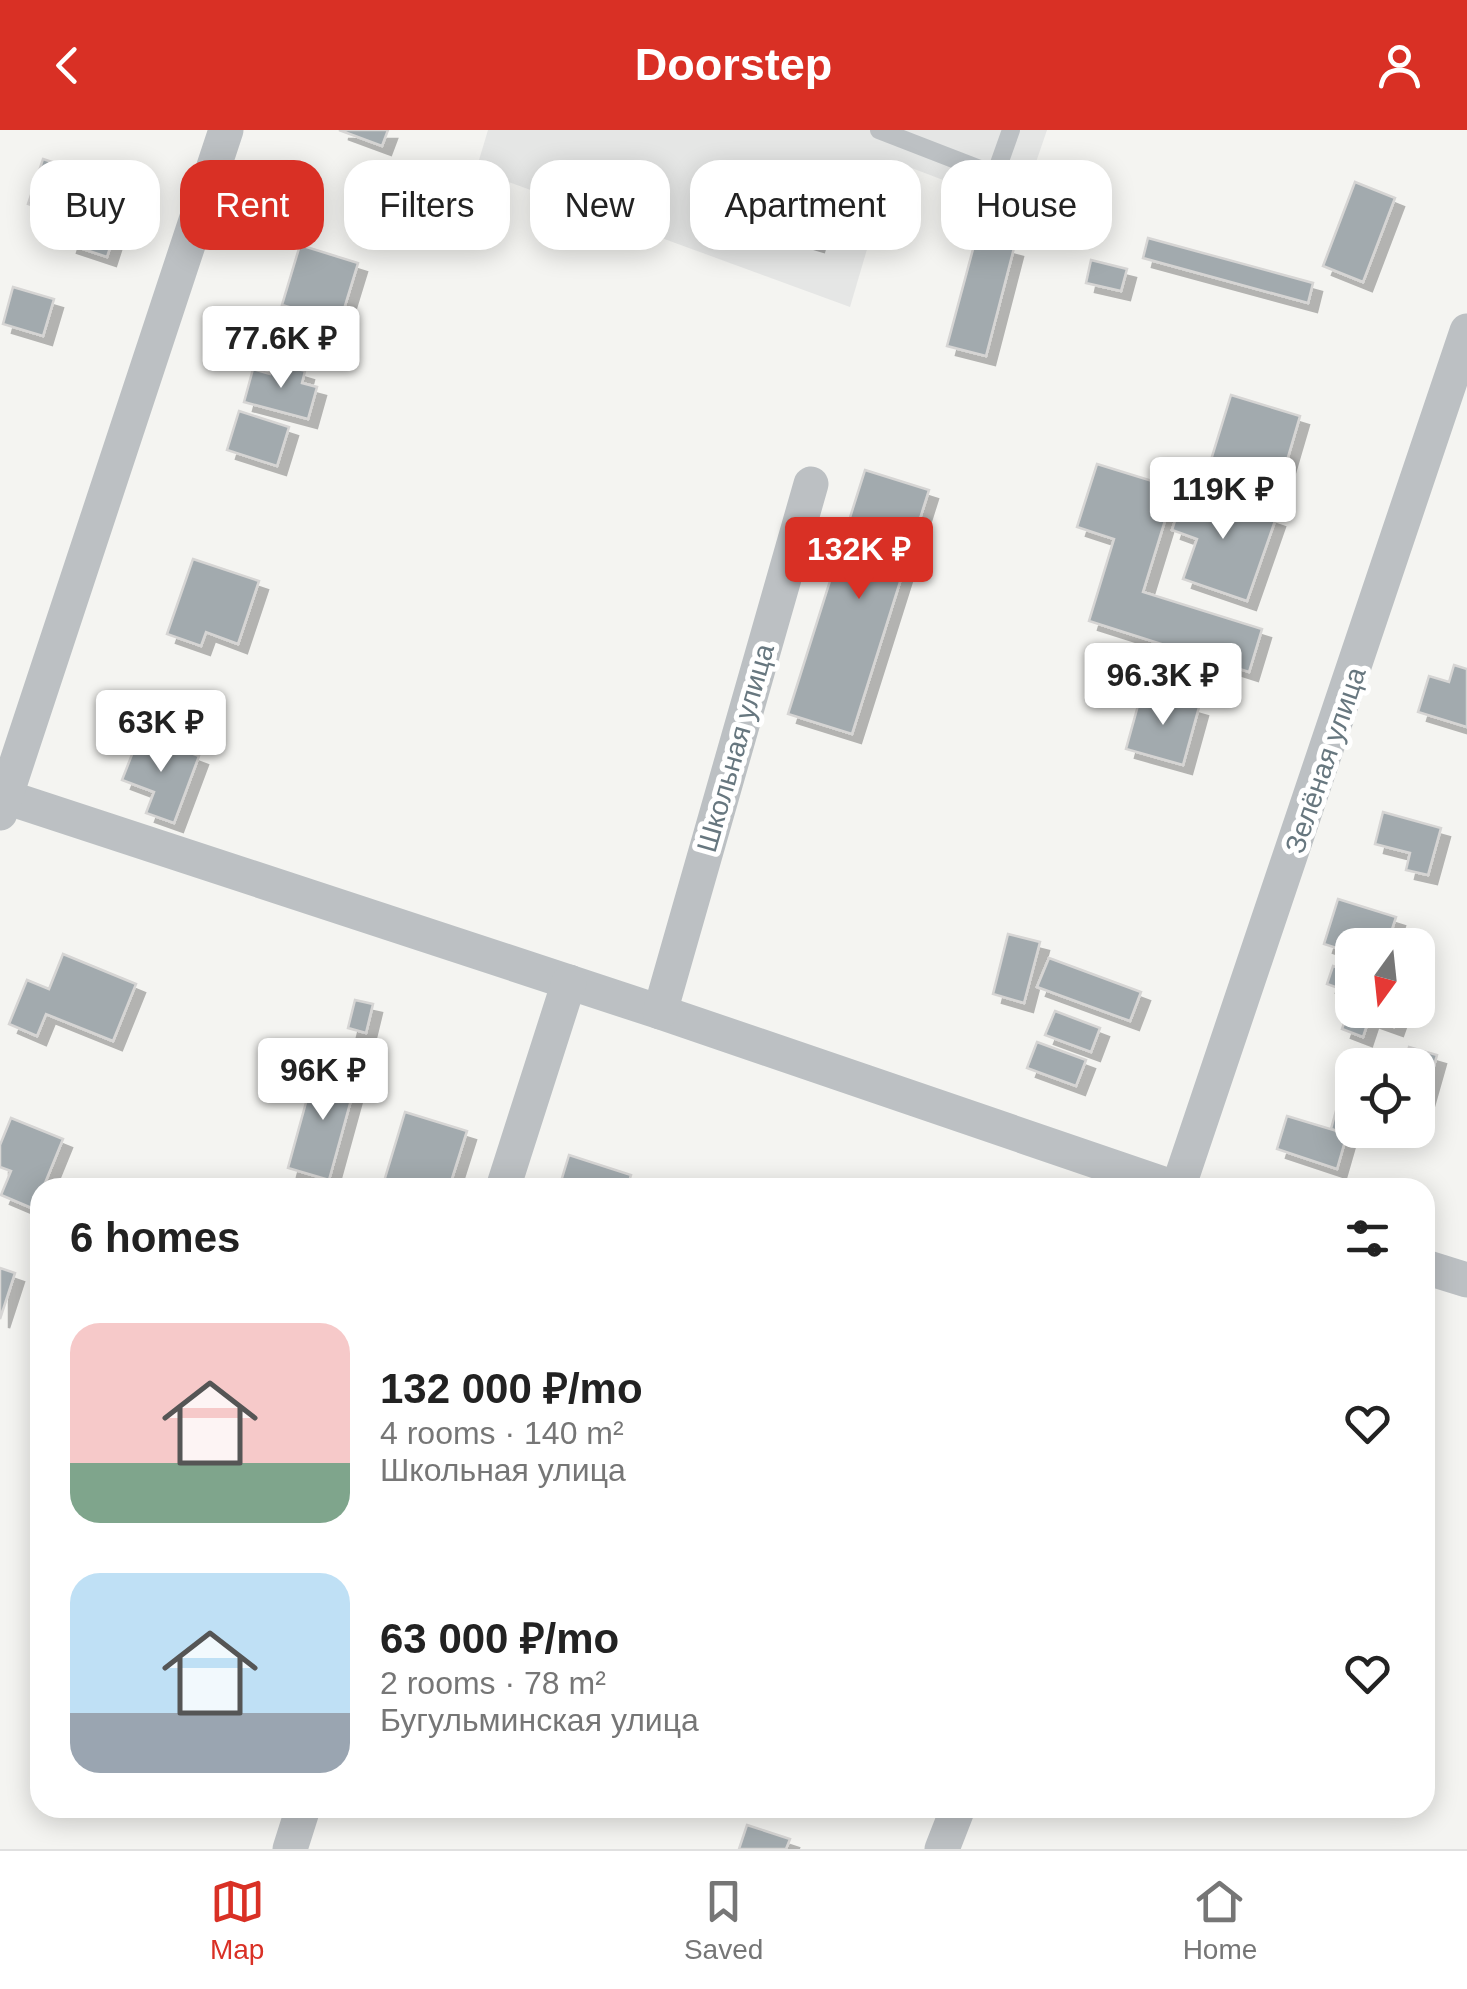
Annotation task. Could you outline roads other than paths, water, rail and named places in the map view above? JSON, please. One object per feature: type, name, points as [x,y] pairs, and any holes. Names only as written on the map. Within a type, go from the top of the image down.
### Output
[{"type":"street","points":[[226,130],[2,801],[570,982],[1148,1178]]},
{"type":"street","name":"Зелёная улица","points":[[1180,1178],[1467,330]]},
{"type":"street","name":"Школьная улица","points":[[660,1012],[810,484]]},
{"type":"street","points":[[506,1178],[570,982]]},
{"type":"street","points":[[1435,1270],[1467,1280]]},
{"type":"street","points":[[290,1849],[300,1818]]},
{"type":"street","points":[[942,1849],[954,1818]]},
{"type":"lane","points":[[878,130],[995,175],[1011,130]]}]
